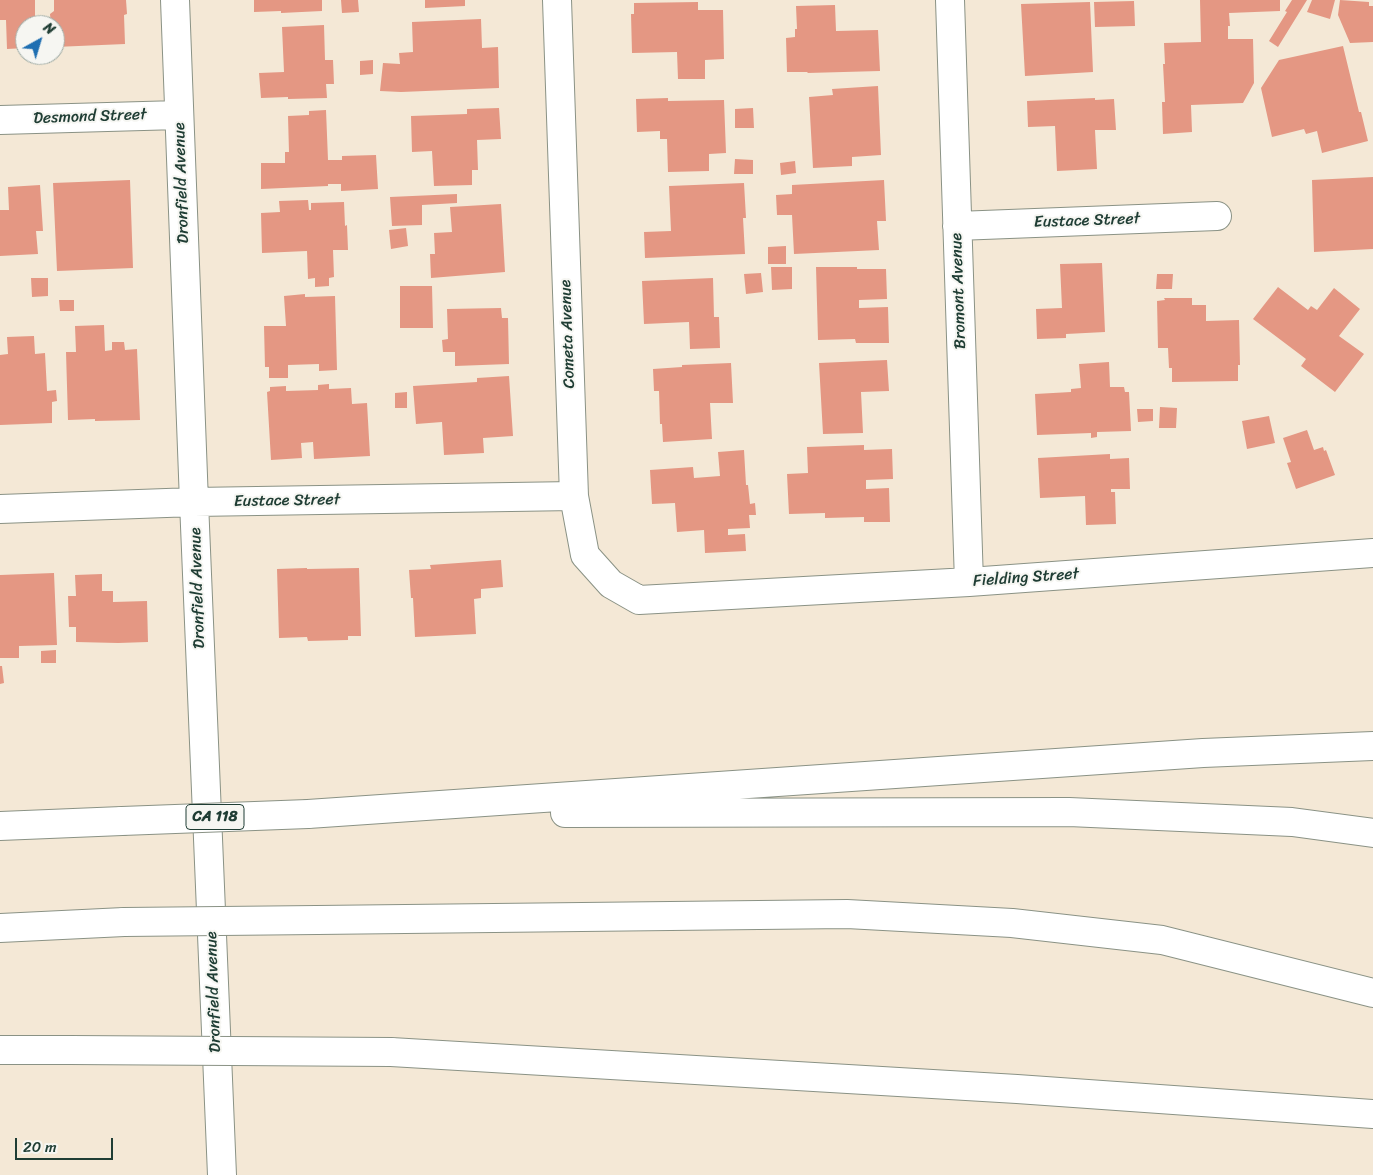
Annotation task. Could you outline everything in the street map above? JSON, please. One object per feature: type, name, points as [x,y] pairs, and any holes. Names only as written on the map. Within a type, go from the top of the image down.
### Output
[{"type":"main road","name":"Dronfield Avenue","points":[[175,0],[222,1175]]},
{"type":"main road","name":"Cometa Avenue","points":[[557,0],[574,496],[585,555],[611,584],[639,600],[679,598]]},
{"type":"main road","name":"Bromont Avenue","points":[[950,0],[969,582]]},
{"type":"main road","name":"Desmond Street","points":[[0,120],[179,115]]},
{"type":"main road","name":"Eustace Street","points":[[957,226],[1217,216]]},
{"type":"main road","name":"Eustace Street","points":[[0,509],[194,502],[574,496]]},
{"type":"main road","name":"Fielding Street","points":[[679,598],[969,582],[1373,553]]},
{"type":"main road","points":[[308,814],[1183,754],[1373,746]]},
{"type":"main road","points":[[308,814],[1069,812],[1292,822],[1373,834]]},
{"type":"main road","name":"CA 118","points":[[0,826],[308,814]]},
{"type":"main road","points":[[0,928],[124,922],[847,914],[1012,923],[1162,940],[1373,993]]},
{"type":"main road","points":[[0,1050],[391,1052],[1017,1089],[1373,1114]]},
{"type":"building","points":[[0,0],[35,0],[35,15],[15,15],[15,49],[7,49],[6,20],[0,20]]},
{"type":"building","points":[[54,0],[126,0],[127,14],[124,15],[125,44],[65,47],[65,15],[50,15],[54,11]]},
{"type":"building","points":[[254,0],[322,0],[322,11],[254,12]]},
{"type":"building","points":[[341,0],[358,0],[359,12],[342,13]]},
{"type":"building","points":[[425,0],[465,0],[465,6],[425,8]]},
{"type":"building","points":[[1200,0],[1280,0],[1280,11],[1229,13],[1228,39],[1253,39],[1254,83],[1243,103],[1191,105],[1192,132],[1163,134],[1162,102],[1165,102],[1164,43],[1201,42]]},
{"type":"building","points":[[1292,0],[1307,0],[1278,47],[1269,41],[1287,12],[1285,11]]},
{"type":"building","points":[[1312,0],[1335,0],[1330,19],[1307,12]]},
{"type":"building","points":[[1340,0],[1369,2],[1369,6],[1373,6],[1373,42],[1350,43],[1338,15]]},
{"type":"building","points":[[1134,1],[1135,26],[1095,27],[1094,2]]},
{"type":"building","points":[[698,2],[698,10],[723,10],[724,59],[705,60],[705,79],[678,79],[677,52],[632,53],[631,14],[634,14],[634,3]]},
{"type":"building","points":[[1090,2],[1093,72],[1025,76],[1021,4]]},
{"type":"building","points":[[835,5],[836,31],[878,30],[880,71],[787,72],[786,38],[795,37],[795,29],[797,29],[796,6]]},
{"type":"building","points":[[481,19],[482,48],[498,47],[499,88],[401,92],[380,91],[383,63],[400,64],[399,53],[413,52],[412,22]]},
{"type":"building","points":[[324,25],[325,60],[333,60],[334,84],[326,84],[327,98],[261,98],[259,73],[284,72],[282,27]]},
{"type":"building","points":[[1343,46],[1368,141],[1322,153],[1317,131],[1306,134],[1304,129],[1272,137],[1261,88],[1279,60]]},
{"type":"building","points":[[373,60],[373,74],[360,75],[360,61]]},
{"type":"building","points":[[878,86],[881,155],[852,157],[852,166],[813,168],[809,97],[833,95],[832,89]]},
{"type":"building","points":[[668,98],[668,101],[724,100],[726,153],[709,154],[709,171],[668,172],[667,139],[660,139],[660,131],[637,132],[636,99]]},
{"type":"building","points":[[1095,98],[1095,100],[1114,99],[1116,130],[1095,130],[1097,169],[1057,171],[1055,126],[1028,127],[1027,101]]},
{"type":"building","points":[[499,108],[501,139],[477,140],[478,170],[472,170],[472,185],[434,186],[432,151],[412,152],[411,116],[467,114],[467,109]]},
{"type":"building","points":[[753,108],[754,128],[735,128],[735,109]]},
{"type":"building","points":[[326,110],[328,160],[342,160],[342,156],[376,155],[378,189],[341,191],[341,184],[328,184],[328,186],[261,189],[261,163],[285,163],[285,152],[289,152],[288,116],[309,115],[309,111]]},
{"type":"building","points":[[735,159],[753,160],[753,174],[734,174]]},
{"type":"building","points":[[795,161],[796,173],[781,175],[780,163]]},
{"type":"building","points":[[1373,177],[1373,249],[1314,252],[1312,180]]},
{"type":"building","points":[[130,180],[133,268],[57,271],[53,183]]},
{"type":"building","points":[[884,180],[886,221],[877,221],[879,250],[794,254],[792,215],[777,215],[776,195],[792,194],[792,185]]},
{"type":"building","points":[[744,183],[746,218],[743,218],[745,254],[645,258],[644,232],[671,231],[669,186]]},
{"type":"building","points":[[40,185],[43,231],[36,231],[38,254],[0,256],[0,210],[9,210],[8,187]]},
{"type":"building","points":[[457,194],[457,203],[422,205],[422,225],[392,226],[390,197]]},
{"type":"building","points":[[308,200],[309,210],[311,210],[311,203],[344,202],[348,250],[333,250],[334,277],[329,278],[329,286],[315,287],[315,278],[308,279],[307,251],[262,253],[261,213],[280,212],[279,201]]},
{"type":"building","points":[[501,204],[505,272],[431,278],[430,254],[435,254],[434,233],[452,232],[450,207]]},
{"type":"building","points":[[406,228],[408,246],[391,249],[389,230]]},
{"type":"building","points":[[786,246],[786,264],[768,264],[768,247]]},
{"type":"building","points":[[1102,263],[1105,332],[1066,334],[1066,338],[1037,339],[1036,309],[1062,308],[1060,264]]},
{"type":"building","points":[[771,267],[792,267],[792,289],[772,290]]},
{"type":"building","points":[[816,267],[886,269],[887,299],[859,300],[859,308],[888,307],[889,343],[856,343],[855,339],[818,340]]},
{"type":"building","points":[[761,273],[763,292],[746,294],[744,274]]},
{"type":"building","points":[[1157,274],[1173,274],[1172,289],[1156,289]]},
{"type":"building","points":[[31,278],[48,278],[48,296],[32,297]]},
{"type":"building","points":[[713,278],[714,317],[719,317],[720,348],[690,349],[689,322],[644,324],[642,281]]},
{"type":"building","points":[[400,286],[432,286],[433,328],[400,328]]},
{"type":"building","points":[[1278,287],[1308,310],[1311,306],[1317,310],[1334,288],[1360,309],[1339,336],[1364,354],[1335,392],[1301,366],[1306,359],[1253,319]]},
{"type":"building","points":[[305,294],[305,297],[335,296],[337,370],[319,371],[319,364],[288,365],[288,378],[269,378],[269,367],[265,367],[264,326],[286,326],[284,296]]},
{"type":"building","points":[[1164,298],[1192,298],[1192,305],[1206,305],[1206,321],[1239,320],[1240,365],[1238,365],[1238,381],[1172,382],[1172,368],[1169,368],[1168,348],[1158,348],[1157,301],[1165,300]]},
{"type":"building","points":[[59,300],[74,300],[74,311],[60,311]]},
{"type":"building","points":[[501,308],[502,318],[508,318],[509,364],[455,366],[455,352],[443,352],[442,340],[448,339],[447,309]]},
{"type":"building","points":[[104,325],[105,351],[112,350],[112,342],[124,342],[125,350],[137,349],[140,420],[68,420],[66,352],[76,352],[75,326]]},
{"type":"building","points":[[34,336],[35,354],[45,353],[47,391],[56,390],[57,401],[52,402],[52,423],[0,425],[0,355],[8,354],[7,337]]},
{"type":"building","points":[[887,360],[889,391],[861,392],[863,433],[823,434],[819,363]]},
{"type":"building","points":[[1109,362],[1110,387],[1124,387],[1125,392],[1129,392],[1131,431],[1097,432],[1097,437],[1091,438],[1091,433],[1037,435],[1035,394],[1071,392],[1071,389],[1081,388],[1079,364]]},
{"type":"building","points":[[731,363],[733,403],[710,403],[712,439],[663,442],[662,424],[660,424],[659,391],[654,391],[653,369],[682,367],[682,365]]},
{"type":"building","points":[[509,376],[513,436],[483,438],[484,453],[444,455],[442,422],[416,424],[413,386],[477,382],[477,378]]},
{"type":"building","points":[[329,384],[329,389],[351,388],[352,404],[367,403],[370,456],[314,459],[313,442],[301,443],[302,458],[271,460],[267,392],[270,391],[270,387],[286,386],[286,391],[318,390],[318,385]]},
{"type":"building","points":[[407,392],[407,408],[395,408],[395,393]]},
{"type":"building","points":[[1160,407],[1177,408],[1176,428],[1159,428]]},
{"type":"building","points":[[1137,409],[1153,409],[1153,421],[1138,422]]},
{"type":"building","points":[[1269,416],[1275,443],[1247,449],[1242,421]]},
{"type":"building","points":[[1307,430],[1314,450],[1323,447],[1324,451],[1326,450],[1335,475],[1296,489],[1287,463],[1291,462],[1283,438]]},
{"type":"building","points":[[864,445],[864,450],[892,449],[893,479],[866,480],[866,489],[889,488],[890,522],[864,522],[864,517],[825,518],[825,513],[789,514],[787,474],[808,473],[807,447]]},
{"type":"building","points":[[744,450],[746,485],[748,485],[750,504],[755,503],[756,515],[749,515],[750,528],[728,529],[728,535],[745,534],[746,551],[705,553],[704,530],[677,532],[675,503],[652,504],[650,470],[693,467],[694,478],[720,476],[718,452]]},
{"type":"building","points":[[1110,454],[1110,459],[1129,458],[1130,489],[1111,489],[1111,492],[1115,492],[1116,524],[1086,525],[1085,496],[1040,498],[1038,458]]},
{"type":"building","points":[[501,560],[503,587],[481,589],[481,598],[474,599],[476,634],[415,637],[409,570],[431,569],[430,565]]},
{"type":"building","points":[[359,568],[361,636],[348,636],[348,640],[308,641],[307,637],[279,638],[277,569]]},
{"type":"building","points":[[54,573],[57,645],[19,646],[19,658],[0,658],[0,575]]},
{"type":"building","points":[[102,574],[102,591],[113,591],[113,602],[147,601],[148,642],[76,642],[76,627],[69,627],[68,596],[76,596],[75,575]]},
{"type":"building","points":[[56,650],[56,663],[41,663],[41,651]]},
{"type":"building","points":[[0,666],[2,666],[4,683],[0,684]]}]
